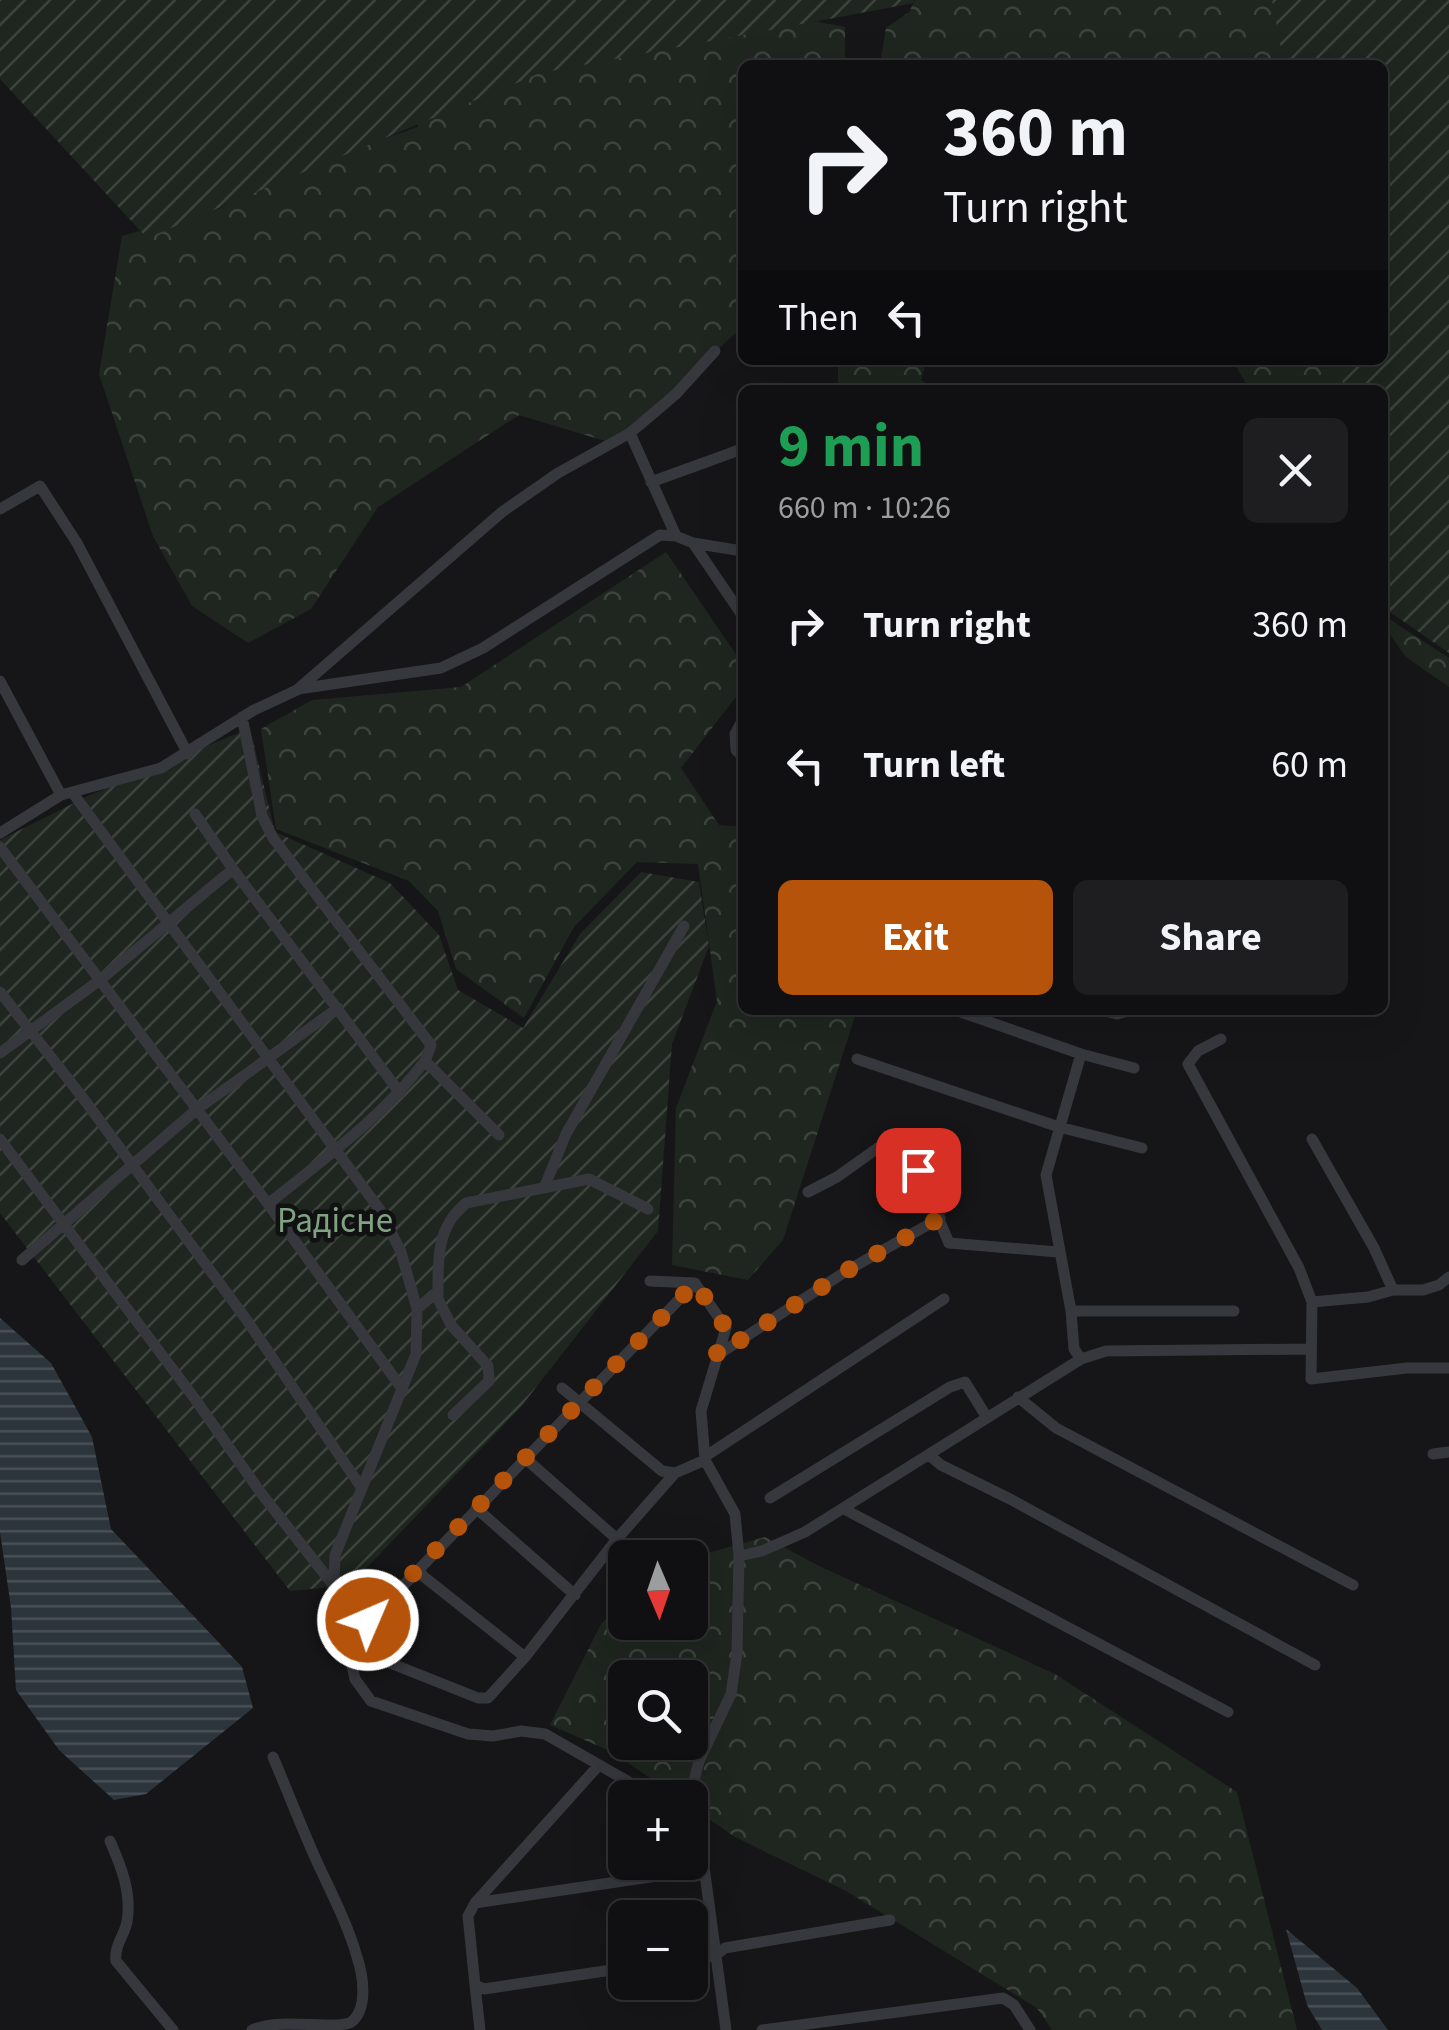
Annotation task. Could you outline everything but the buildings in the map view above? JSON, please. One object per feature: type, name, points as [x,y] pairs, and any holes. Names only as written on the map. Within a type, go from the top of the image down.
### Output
[{"type":"street","points":[[0,833],[67,794],[161,768],[242,717],[297,690],[502,512],[558,473],[630,433],[676,394],[715,351]]},
{"type":"street","points":[[630,433],[676,536]]},
{"type":"street","points":[[651,482],[738,450]]},
{"type":"street","points":[[0,509],[40,486],[78,543],[188,754]]},
{"type":"street","points":[[297,690],[442,668],[483,648],[660,536],[676,536],[693,544],[738,551]]},
{"type":"street","points":[[693,544],[738,609]]},
{"type":"street","points":[[0,682],[67,794],[380,1210],[401,1252],[417,1309],[416,1354],[335,1554],[334,1586]]},
{"type":"street","points":[[242,717],[262,816],[273,838],[431,1045],[425,1061],[400,1093],[268,1204]]},
{"type":"street","points":[[195,814],[400,1093]]},
{"type":"street","points":[[0,846],[403,1390]]},
{"type":"street","points":[[0,1054],[100,980],[232,869]]},
{"type":"street","points":[[544,1188],[566,1134],[684,926]]},
{"type":"street","points":[[0,992],[84,1098],[246,1320],[361,1487]]},
{"type":"street","points":[[22,1260],[196,1110],[338,1008]]},
{"type":"street","points":[[969,1015],[1134,1068]]},
{"type":"street","points":[[1220,1039],[1198,1051],[1188,1064],[1299,1268],[1312,1302],[1311,1379],[1407,1368],[1449,1368]]},
{"type":"street","points":[[1080,1359],[1074,1349],[1071,1311],[1046,1175],[1081,1054]]},
{"type":"street","points":[[857,1059],[1059,1127],[1142,1148]]},
{"type":"street","points":[[425,1061],[498,1135]]},
{"type":"street","points":[[0,1139],[195,1399],[261,1494],[334,1586],[349,1629],[355,1679],[372,1702],[468,1734],[493,1736],[521,1730],[545,1734],[625,1780]]},
{"type":"street","points":[[1312,1139],[1374,1248],[1392,1290]]},
{"type":"street","points":[[808,1192],[837,1177],[882,1144],[918,1170],[949,1244],[1058,1252]]},
{"type":"street","points":[[453,1415],[489,1381],[490,1373],[450,1325],[438,1299],[438,1246],[458,1209],[466,1204],[590,1178],[648,1209]]},
{"type":"street","points":[[716,1356],[848,1270],[940,1218]]},
{"type":"street","points":[[1312,1302],[1368,1297],[1392,1290],[1423,1290],[1449,1276]]},
{"type":"street","points":[[650,1281],[695,1283]]},
{"type":"street","points":[[694,1780],[699,1761],[731,1694],[739,1556],[735,1514],[706,1458],[700,1411],[726,1328],[695,1283]]},
{"type":"street","points":[[349,1629],[368,1620],[695,1283]]},
{"type":"street","points":[[417,1309],[433,1295],[438,1299]]},
{"type":"street","points":[[349,1629],[385,1661],[478,1698],[488,1698],[497,1692],[617,1539],[676,1474],[706,1458],[944,1298]]},
{"type":"street","points":[[1071,1311],[1234,1311]]},
{"type":"street","points":[[739,1556],[791,1539],[844,1509],[1080,1359],[1106,1351],[1310,1349]]},
{"type":"street","points":[[770,1498],[950,1386],[965,1382],[986,1416]]},
{"type":"street","points":[[562,1388],[662,1471],[676,1474]]},
{"type":"street","points":[[1018,1397],[1056,1428],[1352,1585]]},
{"type":"street","points":[[1433,1454],[1449,1452]]},
{"type":"street","points":[[929,1455],[941,1465],[1315,1665]]},
{"type":"street","points":[[526,1459],[617,1539]]},
{"type":"street","points":[[476,1508],[576,1594]]},
{"type":"street","points":[[844,1509],[1228,1712]]},
{"type":"street","points":[[418,1568],[525,1657]]},
{"type":"street","points":[[252,2030],[266,2024],[321,2030],[345,2026],[356,2017],[361,2001],[361,1976],[338,1907],[272,1757]]},
{"type":"street","points":[[480,2030],[468,1916],[599,1765]]},
{"type":"street","points":[[110,1841],[128,1901],[116,1961],[173,2030]]},
{"type":"street","points":[[476,1903],[630,1880]]},
{"type":"street","points":[[706,1880],[726,2030]]},
{"type":"street","points":[[708,1956],[725,1948],[890,1920]]},
{"type":"street","points":[[476,1985],[484,1989],[608,1971]]},
{"type":"street","points":[[762,2030],[1003,1998],[1014,2005],[1030,2030]]},
{"type":"green space","points":[[0,0],[914,3],[540,73],[147,238],[0,79]]},
{"type":"green space","points":[[915,0],[1275,0],[1287,60],[881,60],[886,28],[909,12]]},
{"type":"green space","points":[[1272,0],[1449,0],[1449,653],[1388,611],[1388,385],[1343,385],[1340,365],[1388,365],[1388,60],[1283,60]]},
{"type":"green space","points":[[762,11],[845,27],[845,60],[738,60],[738,331],[615,444],[519,415],[378,507],[311,609],[248,643],[192,606],[153,536],[99,374],[122,236],[221,208],[293,156],[368,144],[418,127],[409,46]]},
{"type":"green space","points":[[838,365],[926,365],[921,380],[928,385],[838,385]]},
{"type":"green space","points":[[1235,365],[1343,365],[1347,385],[1247,385]]},
{"type":"green space","points":[[666,552],[738,657],[738,694],[681,768],[719,825],[738,827],[738,1015],[855,1015],[783,1240],[748,1280],[672,1265],[676,1108],[717,1001],[698,864],[637,862],[574,927],[524,1018],[456,969],[438,911],[409,881],[276,829],[261,729],[312,700],[461,687]]},
{"type":"green space","points":[[1388,618],[1449,658],[1449,687],[1406,657],[1388,632]]},
{"type":"green space","name":"Радісне","points":[[250,728],[275,832],[390,883],[439,935],[458,990],[523,1028],[580,934],[641,872],[699,882],[709,946],[672,1044],[658,1231],[520,1408],[350,1585],[290,1591],[0,1213],[0,840],[88,796]]},
{"type":"green space","points":[[765,1537],[819,1566],[1055,1674],[1237,1792],[1297,2030],[1052,2030],[1037,2008],[846,1891],[735,1837],[708,1818],[708,1780],[653,1780],[624,1760],[708,1760],[708,1660],[608,1660],[608,1750],[550,1725],[601,1624],[608,1618],[608,1640],[708,1640],[708,1553]]},
{"type":"shaded area","points":[[0,1318],[51,1363],[92,1437],[111,1529],[242,1667],[253,1708],[146,1794],[114,1800],[59,1750],[16,1690],[11,1608],[0,1532]]},
{"type":"shaded area","points":[[1286,1929],[1357,1988],[1388,2030],[1322,2030],[1307,2005]]},
{"type":"route","points":[[368,1620],[695,1283],[726,1328],[716,1356],[848,1270],[940,1218],[918,1170]]}]
